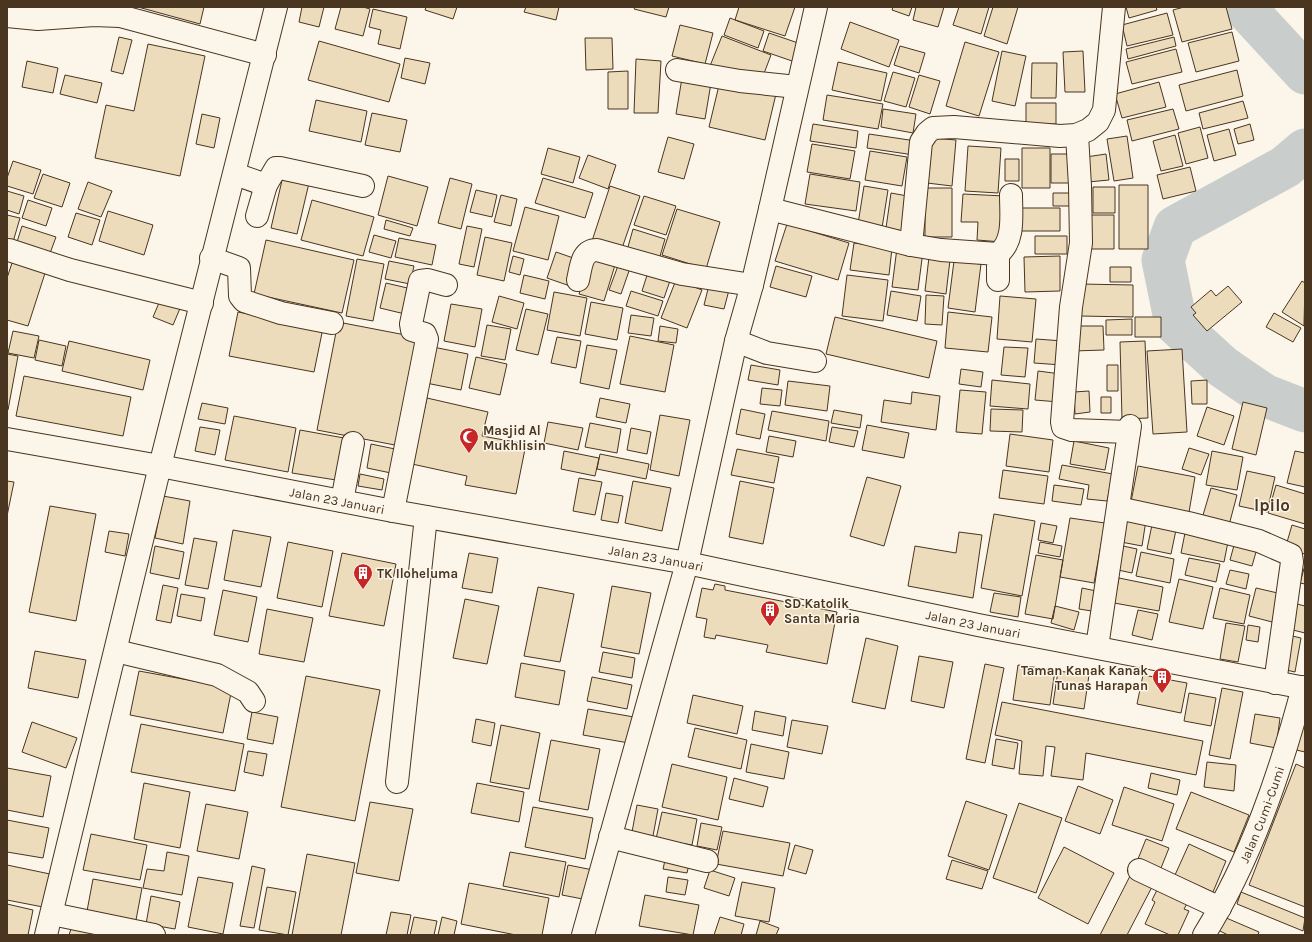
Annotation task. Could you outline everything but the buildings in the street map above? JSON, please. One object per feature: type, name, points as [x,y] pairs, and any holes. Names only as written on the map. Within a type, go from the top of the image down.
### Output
[{"type":"street","points":[[46,935],[160,466],[202,303],[211,258],[235,174],[276,7]]},
{"type":"street","points":[[583,935],[598,887],[610,837],[687,563],[736,341],[752,285],[816,7]]},
{"type":"street","points":[[911,245],[921,142],[927,133],[933,128],[954,127],[1032,135],[1077,135],[1088,130],[1098,122],[1104,110],[1114,7]]},
{"type":"street","points":[[7,16],[38,19],[94,15],[120,16],[265,55]]},
{"type":"street","points":[[677,70],[740,81],[797,87]]},
{"type":"street","points":[[1077,135],[1081,242],[1071,307],[1062,422],[1063,426],[1072,430],[1129,429],[1097,647]]},
{"type":"street","points":[[257,216],[266,185],[276,168],[363,186]]},
{"type":"street","points":[[235,174],[266,185]]},
{"type":"street","points":[[770,209],[911,245],[941,250],[998,254],[1003,250],[1009,238],[1011,195]]},
{"type":"street","points":[[9,250],[70,270],[202,303]]},
{"type":"street","points":[[578,280],[584,256],[589,252],[597,250],[682,274],[752,285]]},
{"type":"street","points":[[998,254],[998,280]]},
{"type":"street","points":[[211,258],[239,268],[240,296],[244,301],[280,313],[332,323]]},
{"type":"street","points":[[393,511],[427,339],[425,334],[412,330],[411,324],[420,281],[428,280],[446,285]]},
{"type":"street","points":[[736,341],[767,353],[815,361]]},
{"type":"street","name":"Jalan 23 Januari","points":[[7,439],[160,466],[393,511],[687,563],[978,625],[1304,688]]},
{"type":"street","points":[[342,501],[353,443]]},
{"type":"street","points":[[1118,508],[1259,541],[1291,555],[1292,562],[1275,683]]},
{"type":"street","points":[[397,782],[426,517]]},
{"type":"street","points":[[116,651],[218,676],[248,692],[254,701]]},
{"type":"street","name":"Jalan Cumi-Cumi","points":[[1204,935],[1220,908],[1242,863],[1270,794],[1282,762],[1304,688]]},
{"type":"street","points":[[610,837],[707,861]]},
{"type":"street","points":[[1139,870],[1220,908]]},
{"type":"street","points":[[52,914],[154,935]]},
{"type":"waterway","points":[[1244,7],[1305,73]]},
{"type":"waterway","points":[[1305,150],[1285,167],[1175,227],[1163,260],[1176,324],[1223,367],[1264,395],[1305,411]]},
{"type":"place","name":"Masjid Al Mukhlisin","points":[[469,454]]},
{"type":"place","name":"TK Iloheluma","points":[[363,590]]},
{"type":"place","name":"SD Katolik Santa Maria","points":[[770,627]]},
{"type":"place","name":"Taman Kanak Kanak Tunas Harapan","points":[[1162,694]]},
{"type":"district","name":"Ipilo","points":[[1272,505]]}]
